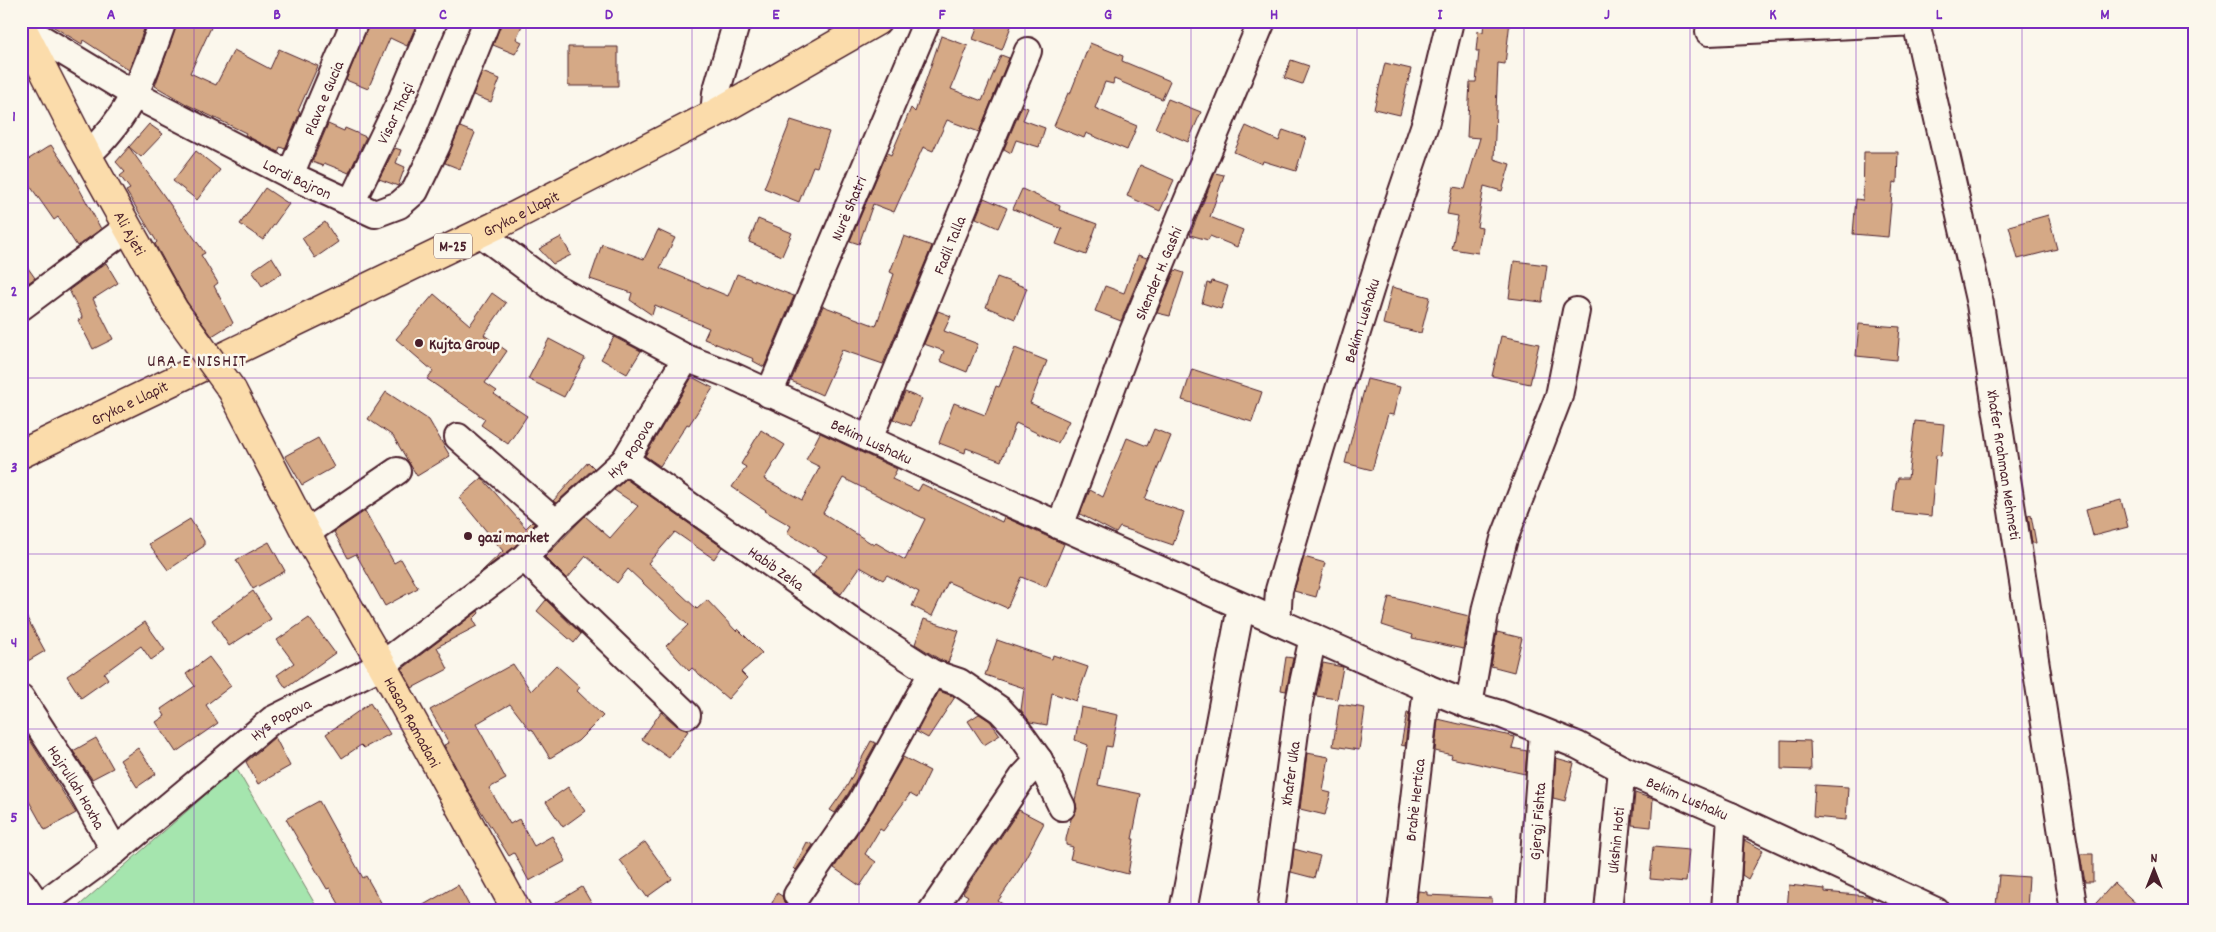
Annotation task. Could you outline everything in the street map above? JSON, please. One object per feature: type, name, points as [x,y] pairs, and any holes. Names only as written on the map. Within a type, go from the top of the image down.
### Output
[{"type":"main road","name":"Gryka e Llapit","points":[[21,454],[480,232],[714,114],[877,21]]},
{"type":"main road","name":"Ali Ajeti","points":[[21,26],[87,155],[174,310],[232,390]]},
{"type":"main road","name":"Hasan Ramadani","points":[[232,390],[306,533],[382,665],[517,911]]},
{"type":"street","points":[[87,155],[107,137],[135,95],[163,21]]},
{"type":"street","name":"Plava e Gucia","points":[[290,175],[355,21]]},
{"type":"street","name":"Visar Thaçi","points":[[351,203],[401,100],[434,21]]},
{"type":"street","name":"Lordi Bajron","points":[[21,26],[135,95],[290,175],[375,214],[399,205],[415,191],[437,145],[488,21]]},
{"type":"street","points":[[714,114],[716,93],[737,21]]},
{"type":"street","name":"Nurë Shatri","points":[[769,394],[927,21]]},
{"type":"street","name":"Skender H. Gashi","points":[[1060,526],[1132,334],[1262,21]]},
{"type":"street","name":"Bekim Lushaku","points":[[1277,622],[1279,590],[1388,233],[1426,121],[1450,21]]},
{"type":"street","points":[[1709,32],[1916,22]]},
{"type":"street","name":"Xhafer Rrahman Mehmeti","points":[[1916,22],[1980,304],[2074,911]]},
{"type":"street","name":"Fadil Talla","points":[[869,439],[1028,51]]},
{"type":"street","points":[[21,307],[127,228]]},
{"type":"street","name":"Bekim Lushaku","points":[[480,232],[553,287],[686,358],[733,376],[1060,526],[1427,688],[1469,705],[1500,714],[1577,745],[1622,769],[1731,816],[1904,904],[1936,911]]},
{"type":"street","points":[[1469,705],[1486,606],[1504,539],[1559,396],[1576,311]]},
{"type":"street","name":"Hys Popova","points":[[45,907],[272,720],[382,665],[524,558],[556,523],[626,460],[686,358]]},
{"type":"street","points":[[458,437],[556,523]]},
{"type":"street","name":"Habib Zeka","points":[[626,460],[858,625],[932,673],[959,682],[1000,710],[1014,725],[1038,760],[1062,807]]},
{"type":"street","points":[[306,533],[397,471]]},
{"type":"street","points":[[524,558],[687,715]]},
{"type":"street","points":[[1183,911],[1241,606]]},
{"type":"street","name":"Xhafer Uka","points":[[1272,911],[1299,702],[1313,637]]},
{"type":"street","points":[[797,895],[861,802],[932,673]]},
{"type":"street","name":"Brahë Hertica","points":[[1401,911],[1427,688]]},
{"type":"street","name":"Hajrullah Hoxha","points":[[21,698],[80,788],[115,851]]},
{"type":"street","name":"Gjergj Fishta","points":[[1530,911],[1543,732]]},
{"type":"street","points":[[932,911],[1038,760]]},
{"type":"street","name":"Ukshin Hoti","points":[[1608,911],[1622,769]]},
{"type":"street","points":[[1726,911],[1731,816]]},
{"type":"street","points":[[21,881],[45,907]]},
{"type":"green space","points":[[236,768],[319,911],[73,911]]},
{"type":"building","points":[[44,21],[147,21],[129,70],[83,40],[82,44]]},
{"type":"building","points":[[178,21],[214,21],[190,73],[216,85],[234,50],[270,69],[279,49],[318,66],[298,111],[300,112],[285,149],[280,147],[278,152],[245,135],[246,133],[188,105],[155,86]]},
{"type":"building","points":[[370,21],[418,21],[407,46],[390,38],[368,89],[346,80]]},
{"type":"building","points":[[502,21],[524,21],[516,39],[522,42],[515,54],[493,45]]},
{"type":"building","points":[[980,21],[1013,21],[1002,50],[973,39]]},
{"type":"building","points":[[1484,21],[1510,21],[1505,64],[1498,63],[1494,159],[1510,164],[1502,191],[1484,186],[1477,227],[1482,228],[1478,253],[1452,249],[1458,216],[1447,214],[1453,187],[1465,189],[1480,138],[1467,137],[1470,82],[1476,82],[1479,51],[1476,51],[1478,31],[1483,32]]},
{"type":"building","points":[[941,36],[968,46],[951,89],[982,101],[1001,55],[1009,58],[979,132],[947,120],[933,151],[923,147],[894,212],[873,204],[859,244],[850,241],[887,153],[891,155],[911,108],[915,112]]},
{"type":"building","points":[[1090,43],[1123,56],[1122,61],[1170,81],[1162,99],[1114,79],[1113,84],[1105,82],[1095,108],[1137,126],[1127,150],[1086,133],[1084,138],[1054,126],[1068,93],[1070,94]]},
{"type":"building","points":[[568,47],[618,47],[618,86],[568,86]]},
{"type":"building","points":[[1291,60],[1309,66],[1302,84],[1284,78]]},
{"type":"building","points":[[1385,63],[1411,69],[1400,115],[1374,109]]},
{"type":"building","points":[[482,72],[500,79],[491,102],[473,95]]},
{"type":"building","points":[[1168,99],[1201,112],[1188,142],[1155,128]]},
{"type":"building","points":[[1022,106],[1028,108],[1023,120],[1045,128],[1039,147],[1016,140],[1011,153],[1004,149]]},
{"type":"building","points":[[791,120],[829,132],[817,167],[813,166],[799,202],[764,188]]},
{"type":"building","points":[[149,124],[163,134],[141,157],[129,147]]},
{"type":"building","points":[[328,124],[344,131],[345,128],[366,137],[349,173],[324,163],[323,166],[312,162]]},
{"type":"building","points":[[1246,126],[1279,141],[1283,130],[1306,138],[1296,171],[1263,161],[1262,164],[1234,152]]},
{"type":"building","points":[[460,127],[475,133],[460,169],[445,163]]},
{"type":"building","points":[[51,145],[73,177],[101,229],[77,246],[58,217],[54,220],[21,173],[21,164]]},
{"type":"building","points":[[129,147],[205,253],[201,255],[218,283],[214,286],[233,323],[212,336],[187,302],[155,244],[157,242],[126,191],[130,189],[120,176],[125,172],[116,162]]},
{"type":"building","points":[[395,148],[401,150],[396,163],[405,167],[398,186],[379,179]]},
{"type":"building","points":[[196,151],[220,170],[197,200],[173,181]]},
{"type":"building","points":[[1864,152],[1898,152],[1897,183],[1893,182],[1888,237],[1853,234],[1856,199],[1863,200]]},
{"type":"building","points":[[1140,165],[1174,180],[1160,211],[1127,196]]},
{"type":"building","points":[[1215,173],[1224,175],[1210,217],[1243,230],[1237,247],[1210,236],[1208,240],[1190,235]]},
{"type":"building","points":[[265,188],[289,204],[263,240],[240,224]]},
{"type":"building","points":[[1022,189],[1060,206],[1059,210],[1097,224],[1086,255],[1056,244],[1062,229],[1013,209]]},
{"type":"building","points":[[984,198],[1007,208],[998,228],[976,218]]},
{"type":"building","points":[[2048,215],[2057,249],[2018,259],[2009,226]]},
{"type":"building","points":[[758,219],[792,233],[782,256],[749,242]]},
{"type":"building","points":[[325,222],[338,242],[315,258],[302,238]]},
{"type":"building","points":[[658,230],[675,238],[660,268],[728,296],[737,274],[794,296],[764,367],[753,361],[754,359],[704,339],[709,328],[655,305],[652,315],[630,300],[632,293],[590,279],[602,244],[644,259]]},
{"type":"building","points":[[904,236],[932,246],[883,364],[842,350],[822,395],[791,381],[823,306],[876,326],[894,274],[890,272]]},
{"type":"building","points":[[561,237],[571,255],[553,264],[539,249]]},
{"type":"building","points":[[1138,255],[1147,258],[1121,321],[1095,311],[1105,286],[1124,293]]},
{"type":"building","points":[[272,257],[282,273],[262,286],[252,271]]},
{"type":"building","points":[[21,258],[35,278],[21,288]]},
{"type":"building","points":[[1514,261],[1547,265],[1542,302],[1509,298]]},
{"type":"building","points":[[106,263],[118,283],[93,299],[113,339],[93,349],[78,320],[83,318],[69,290]]},
{"type":"building","points":[[1175,270],[1184,273],[1170,316],[1157,313]]},
{"type":"building","points":[[997,277],[1027,288],[1015,319],[986,307]]},
{"type":"building","points":[[1212,281],[1228,286],[1221,309],[1202,303],[1207,283],[1211,284]]},
{"type":"building","points":[[1392,287],[1430,297],[1421,333],[1383,324]]},
{"type":"building","points":[[492,293],[506,303],[484,335],[507,351],[485,383],[497,391],[494,394],[527,416],[508,444],[481,425],[485,419],[427,379],[433,371],[396,339],[434,294],[470,325]]},
{"type":"building","points":[[938,311],[951,316],[944,331],[978,344],[967,372],[940,361],[944,351],[924,344]]},
{"type":"building","points":[[1859,324],[1900,327],[1897,360],[1856,356]]},
{"type":"building","points":[[1501,336],[1539,344],[1530,384],[1492,376]]},
{"type":"building","points":[[614,337],[641,351],[627,374],[601,359]]},
{"type":"building","points":[[549,339],[585,358],[564,397],[528,379]]},
{"type":"building","points":[[1015,348],[1047,361],[1030,403],[1069,421],[1058,443],[1016,423],[1001,461],[966,448],[965,453],[939,443],[954,403],[985,415],[996,386],[999,387]]},
{"type":"building","points":[[1192,369],[1262,392],[1252,422],[1182,400]]},
{"type":"building","points":[[692,377],[713,388],[660,466],[645,456]]},
{"type":"building","points":[[1367,379],[1400,387],[1393,415],[1388,414],[1372,470],[1345,463]]},
{"type":"building","points":[[386,392],[429,420],[450,456],[417,476],[393,436],[368,419]]},
{"type":"building","points":[[905,392],[922,399],[911,426],[893,419]]},
{"type":"building","points":[[1915,421],[1944,424],[1941,456],[1936,455],[1931,516],[1893,512],[1898,478],[1908,478]]},
{"type":"building","points":[[1154,429],[1171,436],[1145,499],[1184,512],[1173,545],[1120,527],[1116,533],[1080,514],[1090,490],[1103,497],[1127,438],[1147,446]]},
{"type":"building","points":[[761,430],[785,445],[764,479],[802,500],[820,467],[806,460],[820,433],[897,469],[892,479],[918,491],[922,484],[1002,522],[1004,517],[1064,544],[1046,587],[1021,577],[1007,608],[948,582],[932,616],[912,606],[919,592],[887,575],[883,580],[860,567],[841,594],[813,575],[827,556],[787,533],[791,526],[765,511],[732,487],[746,467],[741,464]],"holes":[[[843,478],[925,519],[905,560],[876,543],[874,545],[823,513]]]},
{"type":"building","points":[[318,438],[334,467],[302,485],[285,456]]},
{"type":"building","points":[[588,462],[594,468],[556,503],[553,501]]},
{"type":"building","points":[[482,478],[526,528],[532,522],[535,524],[514,547],[482,571],[503,551],[459,498]]},
{"type":"building","points":[[626,479],[722,547],[714,559],[675,532],[648,563],[697,609],[707,600],[736,631],[738,629],[762,653],[741,672],[747,678],[728,699],[692,668],[689,671],[666,646],[688,625],[628,569],[617,583],[586,556],[567,579],[545,557],[585,516],[610,538],[638,506],[614,490]]},
{"type":"building","points":[[2121,500],[2128,527],[2093,536],[2086,509]]},
{"type":"building","points":[[365,511],[394,563],[401,559],[418,588],[385,606],[356,554],[348,558],[334,532]]},
{"type":"building","points":[[2031,515],[2036,543],[2032,543],[2028,516]]},
{"type":"building","points":[[190,519],[204,541],[204,546],[168,570],[149,544]]},
{"type":"building","points":[[269,542],[285,571],[253,589],[236,560]]},
{"type":"building","points":[[1304,557],[1325,563],[1316,597],[1294,591]]},
{"type":"building","points":[[253,591],[271,619],[229,646],[212,620]]},
{"type":"building","points":[[1389,597],[1469,616],[1463,649],[1412,638],[1413,635],[1382,625]]},
{"type":"building","points":[[546,600],[581,634],[574,643],[537,611]]},
{"type":"building","points":[[21,607],[45,651],[21,665]]},
{"type":"building","points":[[478,611],[479,613],[473,619],[477,626],[437,647],[448,669],[412,688],[402,669]]},
{"type":"building","points":[[309,618],[335,653],[286,688],[277,675],[294,663],[277,640]]},
{"type":"building","points":[[924,619],[959,631],[948,663],[915,644]]},
{"type":"building","points":[[145,622],[165,650],[151,660],[141,646],[104,673],[108,679],[81,698],[67,676]]},
{"type":"building","points":[[1497,632],[1522,638],[1514,672],[1491,666]]},
{"type":"building","points":[[997,640],[1052,659],[1053,655],[1088,667],[1076,701],[1052,693],[1047,725],[1030,722],[1021,710],[1024,688],[985,675]]},
{"type":"building","points":[[209,657],[231,686],[206,705],[218,723],[176,752],[156,722],[165,716],[161,709],[195,686],[186,674]]},
{"type":"building","points":[[1286,657],[1293,658],[1286,691],[1281,690]]},
{"type":"building","points":[[1323,663],[1343,667],[1337,699],[1316,696]]},
{"type":"building","points":[[513,664],[531,691],[556,665],[580,687],[577,691],[603,716],[578,741],[550,758],[532,729],[530,730],[510,704],[476,724],[506,779],[489,788],[510,824],[519,819],[534,846],[552,836],[566,861],[529,881],[514,853],[509,856],[472,797],[444,745],[449,743],[430,710]]},
{"type":"building","points":[[939,691],[955,697],[928,738],[917,732]]},
{"type":"building","points":[[370,703],[390,734],[364,748],[361,745],[342,758],[326,734]]},
{"type":"building","points":[[1339,704],[1365,708],[1359,750],[1333,746]]},
{"type":"building","points":[[1081,707],[1118,715],[1112,747],[1106,746],[1098,785],[1141,794],[1132,839],[1134,839],[1128,874],[1070,859],[1073,847],[1066,845],[1071,819],[1077,809],[1075,800],[1088,745],[1075,740]]},
{"type":"building","points":[[661,712],[677,726],[688,731],[669,758],[642,739]]},
{"type":"building","points":[[1407,713],[1409,713],[1405,746],[1401,745]]},
{"type":"building","points":[[979,714],[990,721],[1000,735],[984,745],[968,721]]},
{"type":"building","points":[[1438,719],[1515,737],[1512,748],[1527,751],[1525,774],[1451,758],[1452,755],[1435,751]]},
{"type":"building","points":[[21,726],[76,813],[45,830],[21,787]]},
{"type":"building","points":[[275,737],[290,766],[258,784],[246,762]]},
{"type":"building","points":[[96,738],[113,768],[92,779],[73,751]]},
{"type":"building","points":[[1781,740],[1810,741],[1811,770],[1781,769]]},
{"type":"building","points":[[871,741],[876,743],[848,794],[835,813],[830,810],[847,786]]},
{"type":"building","points":[[138,748],[156,774],[137,787],[120,760]]},
{"type":"building","points":[[1307,753],[1329,757],[1323,791],[1331,793],[1325,815],[1300,809]]},
{"type":"building","points":[[903,757],[930,771],[917,798],[910,794],[883,831],[880,829],[865,854],[876,862],[860,886],[834,868],[873,810]]},
{"type":"building","points":[[1556,758],[1574,763],[1565,801],[1553,798]]},
{"type":"building","points":[[1815,785],[1848,787],[1846,820],[1813,817]]},
{"type":"building","points":[[568,787],[585,811],[563,827],[546,802]]},
{"type":"building","points":[[1635,793],[1653,799],[1651,827],[1632,825]]},
{"type":"building","points":[[319,801],[363,878],[366,876],[383,906],[374,911],[343,911],[330,888],[327,889],[286,819]]},
{"type":"building","points":[[1019,810],[1044,823],[1019,870],[998,901],[1013,911],[958,911],[968,896],[963,893]]},
{"type":"building","points":[[1744,840],[1763,850],[1748,879],[1742,875]]},
{"type":"building","points":[[645,842],[672,879],[647,897],[620,860]]},
{"type":"building","points":[[807,842],[813,845],[796,870],[794,868]]},
{"type":"building","points":[[1653,847],[1689,850],[1686,882],[1650,879]]},
{"type":"building","points":[[1294,849],[1320,856],[1314,878],[1291,872]]},
{"type":"building","points":[[2080,854],[2093,854],[2093,882],[2085,882]]},
{"type":"building","points":[[1999,875],[2029,877],[2027,909],[1996,906]]},
{"type":"building","points":[[2114,883],[2144,911],[2089,911]]},
{"type":"building","points":[[458,885],[472,911],[413,911]]},
{"type":"building","points":[[1789,885],[1825,889],[1825,892],[1867,896],[1872,898],[1870,911],[1787,911]]},
{"type":"building","points":[[582,887],[596,911],[542,911]]},
{"type":"building","points":[[1418,891],[1427,892],[1427,895],[1492,898],[1492,911],[1416,911]]},
{"type":"building","points":[[777,893],[782,896],[789,908],[796,910],[804,908],[810,911],[768,911]]},
{"type":"place","name":"Kujta Group","points":[[419,343]]},
{"type":"place","name":"gazi market","points":[[468,536]]},
{"type":"district","name":"URA E NISHIT","points":[[197,360]]}]
